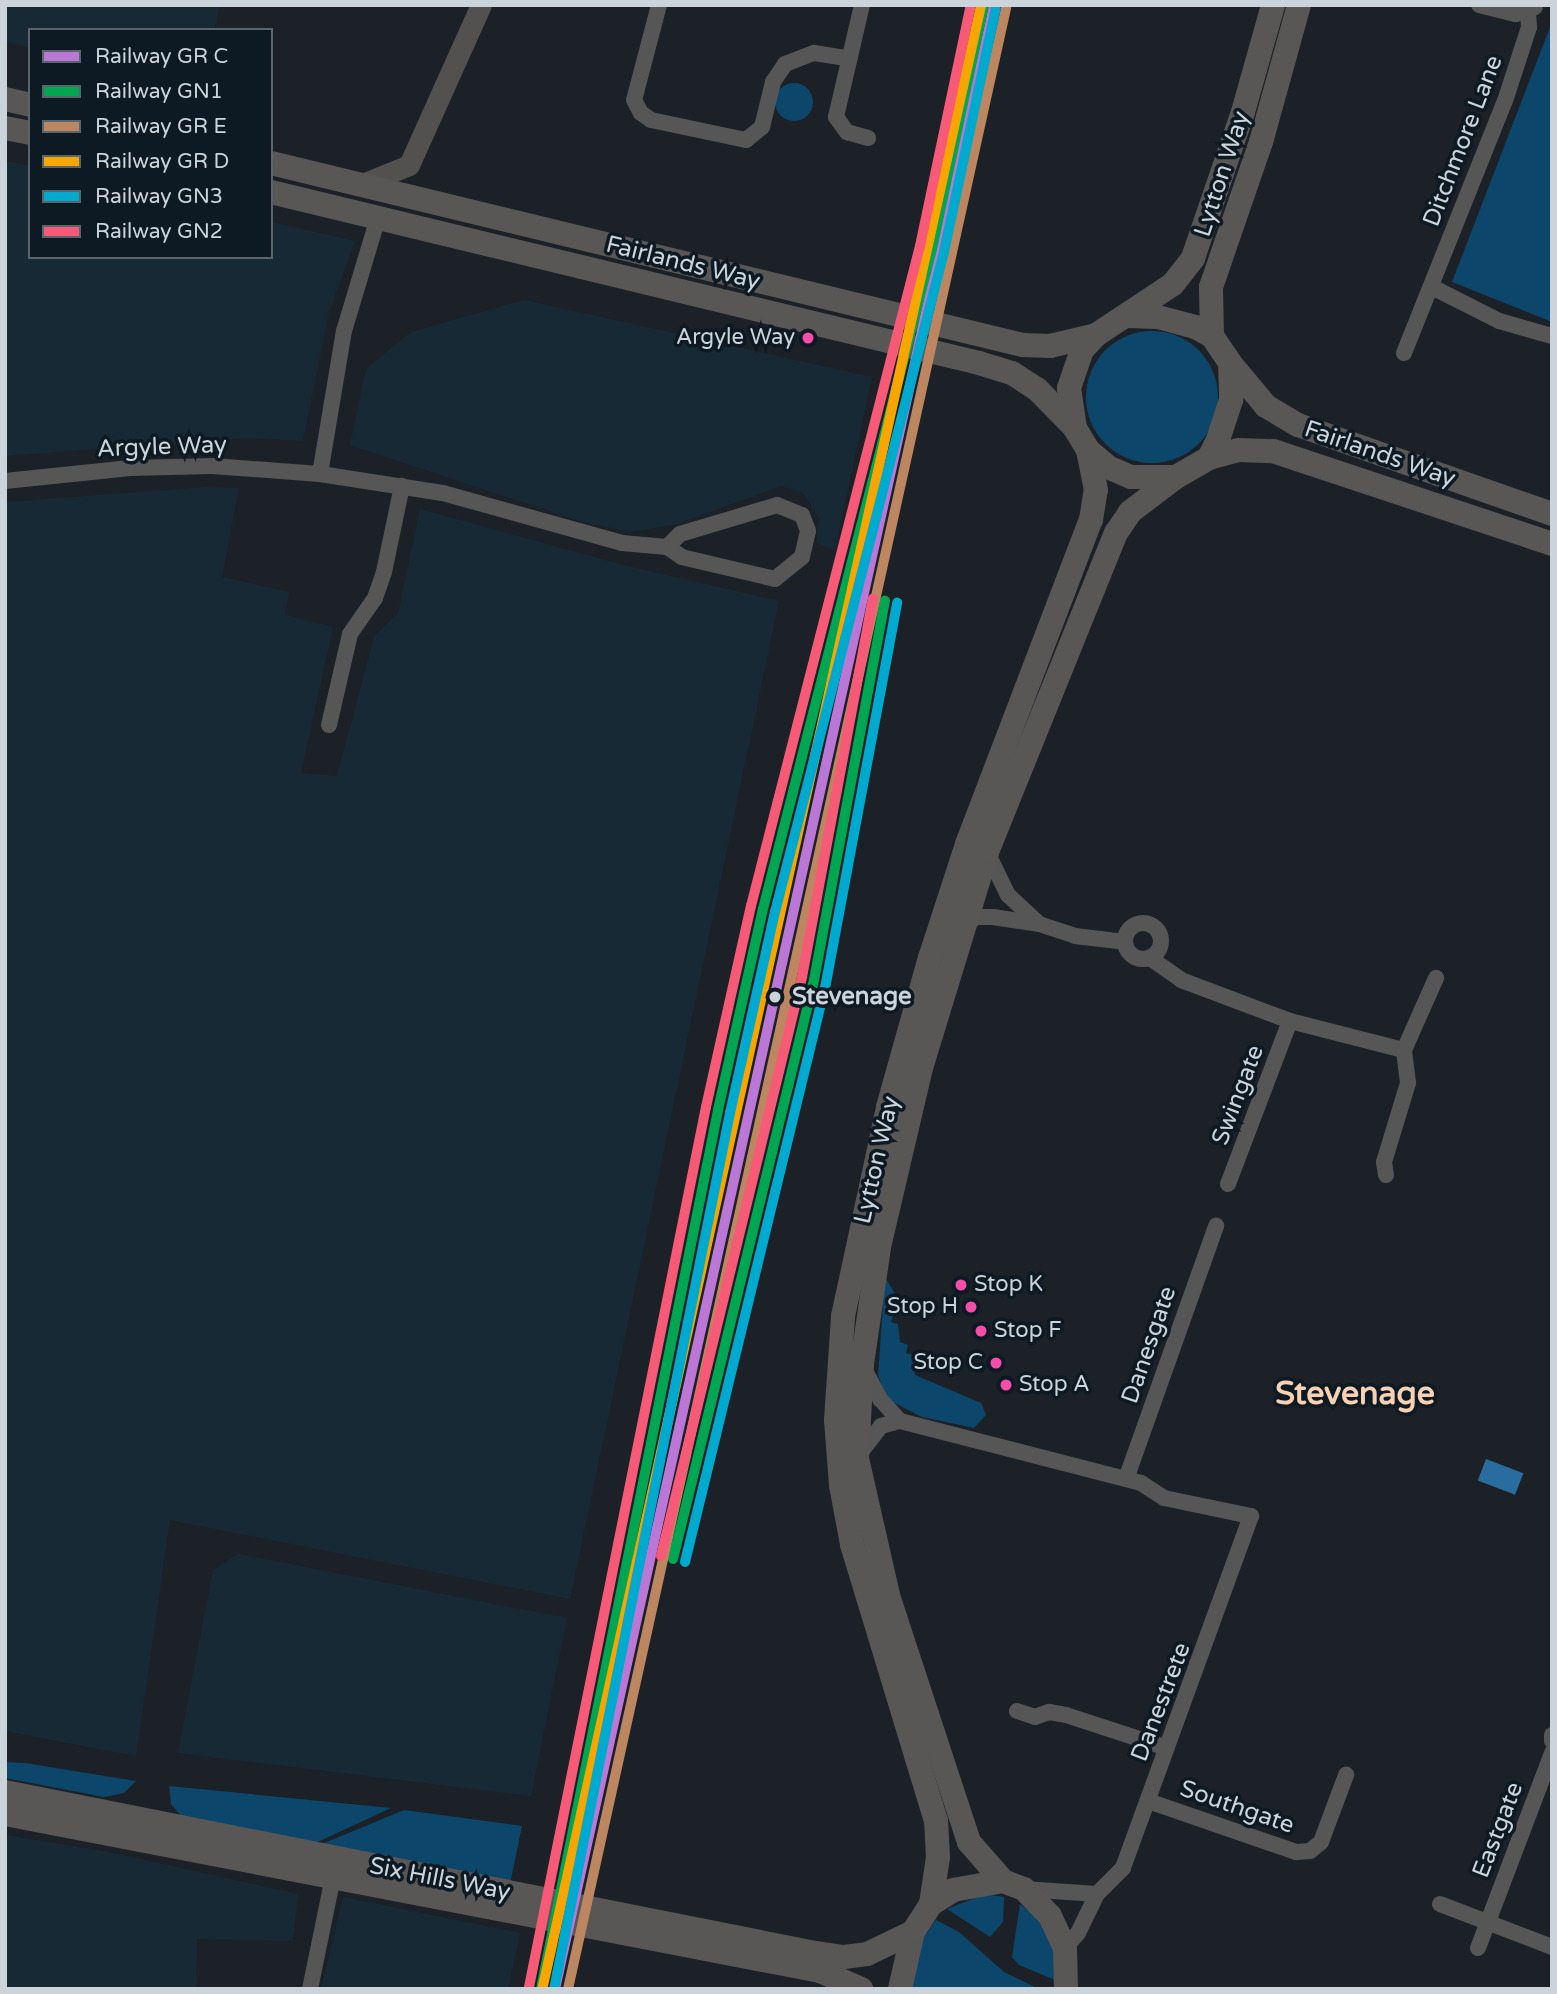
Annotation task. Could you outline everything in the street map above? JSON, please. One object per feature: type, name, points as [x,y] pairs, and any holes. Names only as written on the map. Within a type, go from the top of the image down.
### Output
[{"type":"main road","name":"Lytton Way","points":[[1209,458],[1176,477],[1131,477],[1108,467],[1088,450],[1075,428],[1069,388],[1073,368],[1096,335],[1174,284],[1193,258],[1240,124],[1273,5]]},
{"type":"main road","name":"Lytton Way","points":[[1212,336],[1211,287],[1261,142],[1299,5]]},
{"type":"main road","points":[[5,100],[28,105]]},
{"type":"main road","points":[[5,128],[28,133]]},
{"type":"main road","name":"Fairlands Way","points":[[273,163],[1023,345],[1050,346],[1096,335]]},
{"type":"main road","name":"Fairlands Way","points":[[273,192],[1001,369],[1037,389],[1075,428]]},
{"type":"main road","points":[[1128,316],[1177,320],[1212,336],[1230,363],[1228,415],[1209,458]]},
{"type":"main road","name":"Fairlands Way","points":[[1230,363],[1279,417],[1552,514]]},
{"type":"main road","name":"Lytton Way","points":[[930,1904],[938,1857],[936,1821],[855,1556],[841,1485],[837,1389],[843,1316],[898,1070],[967,844],[1091,520],[1096,490],[1088,450]]},
{"type":"main road","name":"Fairlands Way","points":[[1209,458],[1238,450],[1273,451],[1552,544]]},
{"type":"main road","points":[[1069,1986],[1065,1948],[1051,1916],[975,1853],[961,1823],[888,1595],[857,1458],[862,1364],[879,1247],[918,1079],[987,852],[1116,533],[1130,512],[1176,477]]},
{"type":"main road","name":"Six Hills Way","points":[[5,1792],[632,1926],[820,1971],[861,1989]]},
{"type":"main road","name":"Six Hills Way","points":[[5,1814],[333,1877],[526,1905]]},
{"type":"main road","points":[[900,1989],[913,1932],[930,1904],[953,1890],[1014,1885]]},
{"type":"main road","name":"Six Hills Way","points":[[632,1926],[844,1957],[884,1948],[913,1932]]},
{"type":"street","points":[[659,5],[634,100],[640,113],[651,120],[746,140],[760,132],[773,82],[785,64],[814,53],[850,59]]},
{"type":"street","points":[[862,5],[836,117],[847,132],[868,138]]},
{"type":"street","points":[[1479,5],[1504,13],[1532,8]]},
{"type":"street","points":[[360,185],[410,166],[477,7]]},
{"type":"street","name":"Ditchmore Lane","points":[[1404,353],[1505,101],[1529,27],[1532,8]]},
{"type":"street","points":[[410,166],[430,202]]},
{"type":"street","points":[[320,474],[344,331],[378,218]]},
{"type":"street","points":[[1432,287],[1499,321],[1552,336]]},
{"type":"street","name":"Argyle Way","points":[[5,481],[171,467],[320,474],[402,486],[622,543],[667,547],[682,557],[775,579],[802,557],[807,531],[802,515],[777,505],[680,534],[667,547]]},
{"type":"street","points":[[328,725],[350,634],[375,598],[384,572],[402,486]]},
{"type":"street","points":[[987,852],[1008,895],[1039,924]]},
{"type":"street","points":[[964,925],[985,917],[1039,924],[1075,936],[1125,942],[1137,958],[1150,957],[1160,947],[1155,927],[1134,925],[1125,942]]},
{"type":"street","name":"Swingate","points":[[1150,957],[1181,980],[1290,1021],[1404,1050]]},
{"type":"street","points":[[1386,1175],[1384,1163],[1408,1083],[1404,1050],[1436,978]]},
{"type":"street","name":"Swingate","points":[[1228,1184],[1290,1021]]},
{"type":"street","name":"Danesgate","points":[[1126,1479],[1216,1226]]},
{"type":"street","points":[[862,1364],[881,1401],[900,1421],[1126,1479]]},
{"type":"street","points":[[857,1458],[873,1433],[900,1421]]},
{"type":"street","name":"Danestrete","points":[[1065,1948],[1078,1933],[1097,1894],[1123,1868],[1251,1517],[1164,1498],[1126,1479]]},
{"type":"street","points":[[1017,1712],[1035,1717],[1049,1712],[1066,1716],[1167,1748]]},
{"type":"street","points":[[1552,1735],[1552,1741]]},
{"type":"street","name":"Eastgate","points":[[1478,1948],[1552,1753]]},
{"type":"street","name":"Southgate","points":[[1148,1801],[1296,1852],[1310,1851],[1321,1842],[1346,1775]]},
{"type":"street","points":[[310,1989],[333,1877]]},
{"type":"street","points":[[1014,1885],[1097,1894]]},
{"type":"street","points":[[1440,1904],[1552,1947]]},
{"type":"shaded area","points":[[5,5],[220,5],[214,28],[28,28],[28,47],[5,41]]},
{"type":"shaded area","points":[[1552,22],[1552,322],[1452,282]]},
{"type":"shaded area","points":[[794,83],[807,89],[813,102],[807,115],[794,121],[781,115],[775,102],[781,89]]},
{"type":"shaded area","points":[[5,161],[28,166],[28,259],[273,259],[273,222],[355,241],[329,312],[303,441],[245,438],[5,456]]},
{"type":"shaded area","points":[[524,300],[872,377],[835,550],[816,543],[819,519],[803,493],[781,486],[677,524],[631,532],[583,522],[350,445],[366,369],[411,332]]},
{"type":"shaded area","points":[[1152,331],[1177,336],[1199,350],[1213,372],[1218,397],[1213,422],[1199,444],[1177,458],[1152,463],[1127,458],[1105,444],[1091,422],[1086,397],[1091,372],[1105,350],[1127,336]]},
{"type":"shaded area","points":[[207,487],[239,488],[222,577],[289,592],[285,615],[333,627],[301,773],[337,776],[374,637],[398,613],[420,509],[623,565],[779,601],[570,1599],[170,1520],[136,1756],[5,1731],[5,502]]},
{"type":"shaded area","points":[[885,1277],[909,1317],[894,1313],[891,1322],[898,1324],[900,1342],[908,1345],[906,1353],[914,1355],[915,1375],[981,1403],[986,1415],[974,1428],[922,1417],[887,1399],[878,1375]]},
{"type":"shaded area","points":[[1486,1459],[1523,1473],[1515,1495],[1478,1480]]},
{"type":"shaded area","points":[[238,1554],[567,1618],[531,1796],[178,1753],[213,1570]]},
{"type":"shaded area","points":[[5,1762],[136,1781],[124,1793],[104,1797],[5,1778]]},
{"type":"shaded area","points":[[169,1786],[391,1808],[309,1846],[182,1817],[171,1804]]},
{"type":"shaded area","points":[[404,1810],[522,1826],[510,1884],[322,1844]]},
{"type":"shaded area","points":[[5,1835],[105,1851],[298,1894],[293,1941],[197,1939],[196,1989],[5,1989]]},
{"type":"shaded area","points":[[985,1894],[1004,1897],[1003,1922],[990,1937],[947,1909]]},
{"type":"shaded area","points":[[343,1897],[520,1933],[508,1989],[321,1989]]},
{"type":"shaded area","points":[[1020,1904],[1040,1919],[1054,1953],[1055,1980],[1019,1965],[1012,1957]]},
{"type":"shaded area","points":[[936,1920],[959,1932],[1004,1972],[1039,1989],[910,1989],[916,1949]]},
{"type":"transit line","points":[[543,1986],[981,5]]},
{"type":"transit line","points":[[555,1989],[994,5]]},
{"type":"transit line","points":[[568,1989],[1006,8]]},
{"type":"rail line","name":"GN2","points":[[529,1987],[706,1107],[751,906],[920,246],[971,5]]},
{"type":"rail line","name":"GN1","points":[[541,1989],[718,1110],[763,909],[932,249],[984,5]]},
{"type":"rail line","name":"GN3","points":[[554,1989],[730,1113],[775,912],[944,252],[996,8]]},
{"type":"rail line","name":"GN2","points":[[661,1556],[802,977],[873,599]]},
{"type":"rail line","name":"GN1","points":[[673,1559],[814,980],[885,601]]},
{"type":"rail line","name":"GN3","points":[[685,1562],[826,983],[897,603]]},
{"type":"place","name":"Argyle Way","points":[[808,338]]},
{"type":"place","name":"Stevenage","points":[[775,997]]},
{"type":"place","name":"Stop K","points":[[961,1285]]},
{"type":"place","name":"Stop H","points":[[971,1307]]},
{"type":"place","name":"Stop F","points":[[981,1331]]},
{"type":"place","name":"Stop C","points":[[996,1363]]},
{"type":"place","name":"Stop A","points":[[1006,1385]]},
{"type":"district","name":"Stevenage","points":[[1355,1394]]}]
